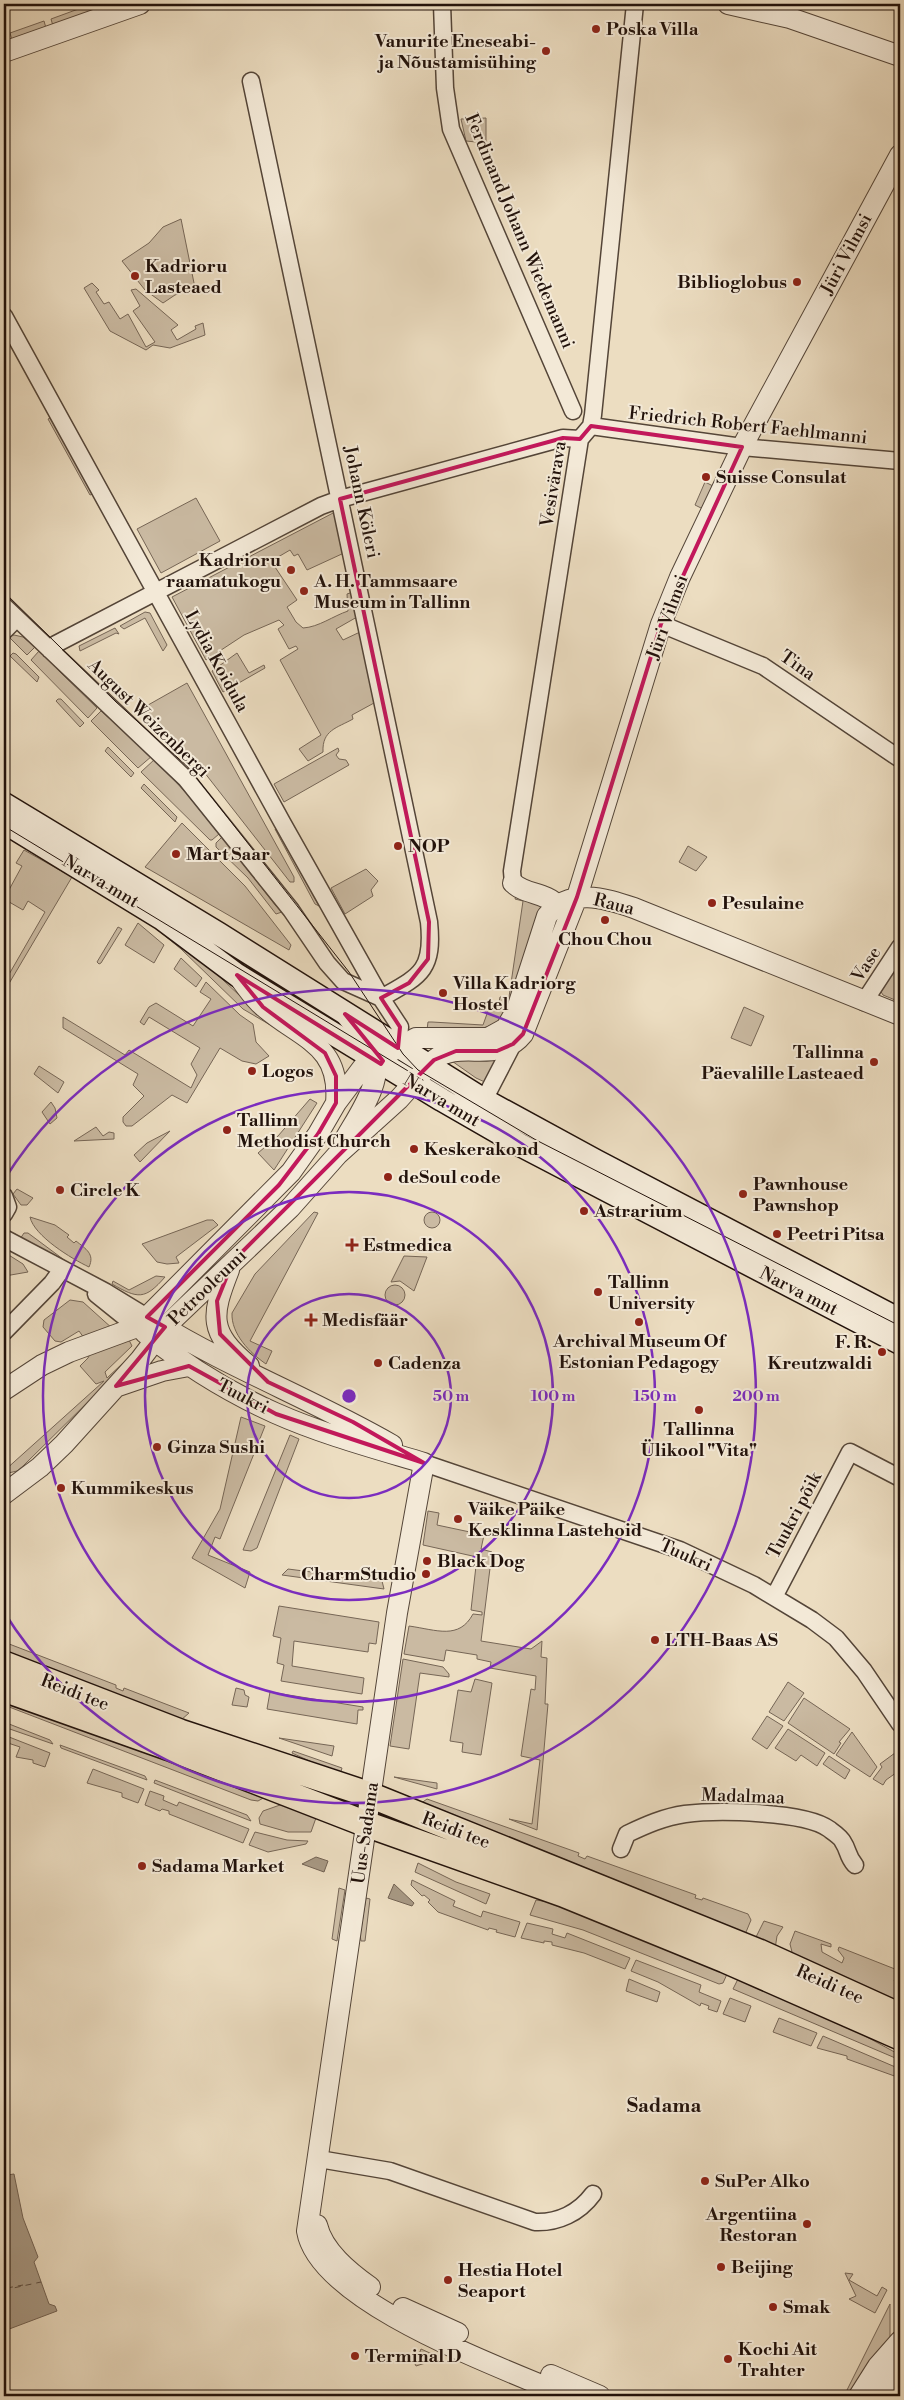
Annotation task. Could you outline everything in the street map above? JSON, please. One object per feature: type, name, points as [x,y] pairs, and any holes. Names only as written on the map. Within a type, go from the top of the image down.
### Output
[{"type":"main road","name":"Narva mnt","points":[[4,804],[219,934],[398,1048],[484,1100],[596,1161],[900,1320]]},
{"type":"main road","name":"Narva mnt","points":[[4,822],[161,918],[237,975],[412,1082],[522,1146],[900,1343]]},
{"type":"main road","name":"Reidi tee","points":[[4,1664],[180,1732],[370,1795],[747,1947],[900,2016]]},
{"type":"main road","name":"Reidi tee","points":[[4,1689],[170,1748],[366,1824],[563,1894],[641,1925],[900,2038]]},
{"type":"street","points":[[4,52],[140,4]]},
{"type":"street","name":"Ferdinand Johann Wiedemanni","points":[[442,4],[445,88],[451,129],[573,411]]},
{"type":"street","points":[[591,426],[635,4]]},
{"type":"street","points":[[728,4],[790,18],[900,56]]},
{"type":"street","name":"Johann Köleri","points":[[251,81],[393,747],[431,942],[428,959],[422,970],[409,984],[381,998]]},
{"type":"street","name":"Jüri Vilmsi","points":[[484,1100],[514,1044],[523,1034],[577,897],[661,624],[680,577],[742,447],[900,155]]},
{"type":"street","name":"Lydia Koidula","points":[[4,316],[381,998]]},
{"type":"street","name":"Vesivärava","points":[[513,884],[512,871],[580,438],[591,426]]},
{"type":"street","name":"Friedrich Robert Faehlmanni","points":[[591,426],[742,447],[900,461]]},
{"type":"street","points":[[50,650],[56,644],[321,506],[340,499],[563,438],[580,438]]},
{"type":"street","name":"August Weizenbergi","points":[[4,606],[186,779],[291,910],[327,963],[343,981],[381,998]]},
{"type":"street","points":[[4,631],[16,619]]},
{"type":"street","name":"Tina","points":[[661,624],[764,666],[900,759]]},
{"type":"street","points":[[381,998],[400,1027],[398,1048],[423,1037],[488,1038],[506,1028],[517,1009],[547,916],[556,905],[550,898],[520,889],[513,884]]},
{"type":"street","name":"Raua","points":[[556,905],[577,897],[601,898],[634,908],[900,1016]]},
{"type":"street","name":"Vase","points":[[864,1002],[900,947]]},
{"type":"street","points":[[237,975],[263,1007],[312,1041],[325,1053],[336,1076],[336,1103]]},
{"type":"street","points":[[338,1154],[373,1082],[376,1060],[372,1050],[345,1014]]},
{"type":"street","points":[[428,1066],[439,1056],[448,1053],[497,1051],[514,1044]]},
{"type":"street","name":"Petrooleumi","points":[[142,1322],[279,1186],[318,1134],[336,1103],[357,1073],[398,1048]]},
{"type":"street","name":"Petrooleumi","points":[[8,1486],[40,1467],[64,1444],[160,1334],[233,1261],[290,1208],[338,1154],[399,1098],[428,1066]]},
{"type":"street","points":[[4,1196],[8,1207],[4,1214]]},
{"type":"street","name":"Tuukri","points":[[4,1238],[106,1292],[142,1322],[160,1334],[218,1358],[353,1422],[424,1463]]},
{"type":"street","points":[[233,1261],[217,1301],[216,1322],[220,1334],[228,1346],[268,1382]]},
{"type":"street","points":[[4,1332],[52,1283],[62,1269]]},
{"type":"street","points":[[4,1390],[42,1366],[69,1352],[142,1322]]},
{"type":"street","name":"Tuukri","points":[[160,1334],[189,1366],[240,1396],[276,1414],[680,1550],[774,1597],[812,1620],[836,1638],[864,1671],[900,1724]]},
{"type":"street","points":[[116,1386],[168,1369],[189,1366]]},
{"type":"street","name":"Tuukri põik","points":[[774,1597],[850,1452],[900,1478]]},
{"type":"street","name":"Uus-Sadama","points":[[424,1463],[401,1589],[307,2231],[309,2242],[324,2266],[349,2288],[381,2310],[422,2332],[567,2396]]},
{"type":"street","name":"Madalmaa","points":[[621,1849],[627,1834],[654,1821],[685,1814],[734,1812],[797,1818],[827,1828],[843,1841],[848,1857],[855,1866]]},
{"type":"street","points":[[319,2159],[390,2171],[535,2222],[550,2222],[567,2216],[588,2201],[593,2194]]},
{"type":"street","name":"Uus-Sadama","points":[[312,2203],[319,2234],[326,2246],[358,2278],[412,2313],[600,2396]]},
{"type":"street","points":[[422,2332],[433,2328],[446,2328]]},
{"type":"street","points":[[859,2396],[878,2366],[900,2341]]},
{"type":"street","points":[[879,2396],[900,2370]]},
{"type":"highlighted area","points":[[591,426],[742,447],[661,624],[577,897],[523,1034],[513,1044],[497,1051],[456,1051],[434,1060],[233,1261],[217,1301],[220,1334],[268,1382],[353,1422],[424,1463],[276,1414],[189,1366],[116,1386],[165,1327],[147,1317],[279,1185],[318,1134],[336,1103],[336,1076],[325,1053],[263,1007],[237,975],[381,1064],[383,1061],[345,1014],[398,1048],[400,1027],[381,998],[409,983],[428,959],[429,922],[340,499],[563,438],[580,439]]},
{"type":"shaded area","points":[[92,4],[113,4],[53,26],[51,19]]},
{"type":"shaded area","points":[[44,21],[46,28],[12,40],[10,33]]},
{"type":"shaded area","points":[[486,118],[486,143],[466,141],[461,119]]},
{"type":"shaded area","points":[[181,219],[195,288],[175,295],[163,303],[145,290],[122,261],[149,243],[163,227]]},
{"type":"shaded area","points":[[92,283],[99,290],[96,292],[104,304],[109,302],[120,319],[128,314],[146,347],[155,342],[133,311],[140,306],[131,290],[136,289],[178,325],[171,330],[177,340],[196,329],[195,326],[203,323],[205,335],[170,348],[153,345],[146,350],[110,331],[84,288]]},
{"type":"shaded area","points":[[50,418],[93,494],[90,495],[48,419]]},
{"type":"shaded area","points":[[705,482],[713,486],[703,509],[695,505]]},
{"type":"shaded area","points":[[196,498],[220,541],[161,573],[137,529]]},
{"type":"shaded area","points":[[335,512],[344,553],[307,570],[298,554],[294,556],[290,550],[273,560],[275,567],[297,600],[287,607],[296,622],[303,628],[320,624],[348,611],[347,594],[353,592],[357,617],[336,629],[343,640],[360,632],[374,703],[352,715],[353,719],[328,734],[323,745],[323,752],[308,761],[299,749],[321,735],[280,660],[298,649],[296,646],[289,649],[278,629],[284,625],[279,620],[244,635],[206,660],[172,597]]},
{"type":"shaded area","points":[[145,612],[150,613],[167,645],[163,651],[145,618],[124,629],[120,626]]},
{"type":"shaded area","points":[[115,628],[119,634],[116,633],[80,651],[79,646]]},
{"type":"shaded area","points":[[14,635],[23,637],[35,647],[27,655],[9,637]]},
{"type":"shaded area","points":[[39,651],[46,654],[60,672],[97,708],[88,718],[31,660]]},
{"type":"shaded area","points":[[13,653],[39,677],[37,682],[10,656]]},
{"type":"shaded area","points":[[237,653],[249,673],[264,665],[265,668],[223,692],[212,671]]},
{"type":"shaded area","points":[[187,683],[294,877],[294,882],[290,882],[197,763],[141,709]]},
{"type":"shaded area","points":[[61,699],[84,723],[80,727],[56,701]]},
{"type":"shaded area","points":[[101,711],[152,756],[138,768],[91,721]]},
{"type":"shaded area","points":[[108,747],[134,773],[131,777],[105,751]]},
{"type":"shaded area","points":[[338,748],[339,751],[336,755],[339,759],[346,760],[349,765],[284,802],[274,784]]},
{"type":"shaded area","points":[[155,759],[187,794],[219,834],[212,840],[141,772]]},
{"type":"shaded area","points":[[144,784],[177,817],[175,822],[141,788]]},
{"type":"shaded area","points":[[182,823],[245,886],[291,945],[289,950],[145,867]]},
{"type":"shaded area","points":[[275,829],[277,829],[319,906],[315,904]]},
{"type":"shaded area","points":[[222,837],[276,906],[285,911],[276,914],[248,878],[216,847],[216,843]]},
{"type":"shaded area","points":[[688,846],[707,857],[696,871],[679,862]]},
{"type":"shaded area","points":[[24,850],[72,877],[4,992],[4,983],[45,912],[28,901],[23,910],[4,899],[22,866],[16,863]]},
{"type":"shaded area","points":[[366,869],[378,881],[371,890],[373,896],[345,914],[331,888]]},
{"type":"shaded area","points":[[516,895],[541,903],[542,908],[511,1004],[499,1002],[500,997],[509,997],[523,901],[515,899]]},
{"type":"shaded area","points":[[143,918],[174,934],[272,1026],[243,1009],[181,949]]},
{"type":"shaded area","points":[[138,923],[164,945],[154,963],[125,945]]},
{"type":"shaded area","points":[[118,927],[122,929],[99,964],[97,962]]},
{"type":"shaded area","points":[[181,958],[202,978],[196,987],[174,969]]},
{"type":"shaded area","points":[[900,962],[900,1002],[883,995],[880,990],[895,965]]},
{"type":"shaded area","points":[[206,982],[240,1015],[253,1024],[256,1042],[269,1056],[256,1064],[242,1061],[220,1048],[187,1103],[172,1095],[132,1126],[126,1126],[123,1122],[123,1117],[144,1096],[133,1085],[138,1074],[63,1028],[63,1017],[125,1055],[129,1050],[191,1088],[197,1075],[191,1064],[200,1048],[149,1017],[144,1025],[140,1022],[149,1007],[156,1003],[193,1026],[211,999],[200,992]]},
{"type":"shaded area","points":[[744,1007],[764,1016],[751,1046],[731,1038]]},
{"type":"shaded area","points":[[490,1009],[508,1010],[501,1019],[492,1025],[482,1028],[460,1031],[427,1030],[428,1022],[483,1025]]},
{"type":"shaded area","points":[[499,1057],[487,1083],[476,1078],[449,1059]]},
{"type":"shaded area","points":[[39,1066],[64,1082],[58,1093],[34,1074]]},
{"type":"shaded area","points":[[310,1099],[317,1103],[274,1170],[258,1153],[278,1136]]},
{"type":"shaded area","points":[[51,1102],[55,1108],[57,1118],[50,1124],[42,1112]]},
{"type":"shaded area","points":[[96,1127],[103,1136],[109,1132],[114,1133],[114,1139],[74,1141]]},
{"type":"shaded area","points":[[170,1131],[140,1162],[134,1155],[147,1143]]},
{"type":"shaded area","points":[[17,1189],[33,1198],[27,1205],[21,1205],[13,1194]]},
{"type":"shaded area","points":[[314,1212],[318,1213],[250,1341],[272,1351],[266,1364],[248,1349],[238,1335],[232,1313],[255,1274]]},
{"type":"shaded area","points":[[432,1212],[440,1220],[432,1228],[424,1220]]},
{"type":"shaded area","points":[[30,1217],[55,1225],[69,1235],[67,1237],[74,1243],[76,1241],[90,1255],[91,1262],[89,1267],[64,1253],[46,1239],[33,1224]]},
{"type":"shaded area","points":[[207,1220],[213,1220],[218,1225],[176,1257],[179,1263],[167,1264],[157,1262],[142,1244]]},
{"type":"shaded area","points":[[24,1233],[28,1233],[71,1265],[20,1239]]},
{"type":"shaded area","points":[[4,1252],[23,1264],[28,1272],[5,1276]]},
{"type":"shaded area","points":[[404,1256],[427,1257],[414,1291],[400,1281],[391,1282]]},
{"type":"shaded area","points":[[156,1276],[165,1277],[152,1290],[141,1295],[128,1292],[112,1284],[113,1281],[129,1290]]},
{"type":"shaded area","points":[[395,1285],[402,1288],[405,1295],[402,1302],[395,1305],[388,1302],[385,1295],[388,1288]]},
{"type":"shaded area","points":[[70,1300],[83,1302],[113,1329],[84,1338],[79,1331],[61,1342],[55,1341],[43,1327],[44,1320]]},
{"type":"shaded area","points":[[129,1340],[132,1346],[105,1372],[107,1378],[138,1349],[98,1392],[23,1466],[17,1471],[4,1474],[4,1471],[104,1381],[96,1384],[80,1366],[88,1358],[92,1350]]},
{"type":"shaded area","points":[[241,1417],[265,1426],[220,1539],[215,1537],[208,1555],[250,1572],[245,1588],[192,1558],[220,1509]]},
{"type":"shaded area","points":[[290,1435],[299,1439],[257,1548],[251,1551],[243,1550]]},
{"type":"shaded area","points":[[428,1511],[439,1513],[437,1525],[484,1535],[481,1549],[492,1552],[481,1641],[531,1649],[542,1641],[541,1657],[547,1658],[545,1704],[548,1704],[537,1830],[509,1819],[532,1824],[540,1760],[521,1756],[531,1689],[535,1690],[536,1676],[490,1668],[491,1662],[477,1659],[477,1655],[446,1650],[444,1661],[404,1654],[409,1626],[438,1631],[454,1630],[467,1622],[473,1614],[482,1615],[482,1612],[471,1610],[477,1557],[423,1545]]},
{"type":"shaded area","points":[[288,1569],[382,1581],[384,1589],[282,1575]]},
{"type":"shaded area","points":[[279,1606],[379,1622],[376,1644],[369,1643],[368,1652],[294,1641],[292,1666],[364,1678],[362,1694],[281,1681],[284,1665],[277,1663],[281,1638],[273,1636]]},
{"type":"shaded area","points":[[4,1642],[116,1685],[116,1688],[123,1691],[124,1688],[189,1713],[181,1720],[4,1651]]},
{"type":"shaded area","points":[[403,1659],[443,1667],[449,1674],[449,1677],[420,1673],[409,1749],[390,1746]]},
{"type":"shaded area","points":[[475,1679],[492,1683],[481,1755],[462,1752],[463,1743],[450,1741],[458,1690],[471,1692]]},
{"type":"shaded area","points":[[788,1682],[804,1693],[784,1721],[769,1712]]},
{"type":"shaded area","points":[[236,1688],[244,1690],[245,1695],[249,1697],[247,1707],[232,1705]]},
{"type":"shaded area","points":[[270,1692],[363,1707],[363,1710],[358,1710],[357,1724],[267,1709]]},
{"type":"shaded area","points":[[804,1698],[850,1729],[839,1742],[841,1743],[834,1754],[788,1723]]},
{"type":"shaded area","points":[[4,1700],[265,1797],[258,1801],[251,1800],[4,1705]]},
{"type":"shaded area","points":[[767,1716],[783,1726],[767,1749],[752,1739]]},
{"type":"shaded area","points":[[4,1722],[50,1740],[53,1744],[4,1727]]},
{"type":"shaded area","points":[[788,1729],[825,1753],[817,1766],[801,1755],[796,1761],[775,1748]]},
{"type":"shaded area","points":[[852,1732],[877,1767],[870,1777],[836,1755]]},
{"type":"shaded area","points":[[4,1735],[50,1753],[45,1767],[33,1763],[33,1760],[16,1757],[20,1747],[5,1742],[4,1744]]},
{"type":"shaded area","points":[[279,1738],[334,1746],[332,1756]]},
{"type":"shaded area","points":[[60,1745],[145,1776],[147,1780],[61,1748]]},
{"type":"shaded area","points":[[899,1750],[900,1770],[886,1780],[883,1785],[873,1779],[882,1767],[880,1764]]},
{"type":"shaded area","points":[[293,1751],[342,1768],[340,1775],[292,1753]]},
{"type":"shaded area","points":[[829,1756],[850,1770],[845,1779],[823,1764]]},
{"type":"shaded area","points":[[93,1769],[144,1789],[138,1803],[122,1797],[122,1793],[87,1783]]},
{"type":"shaded area","points":[[394,1777],[437,1783],[437,1789]]},
{"type":"shaded area","points":[[155,1780],[247,1815],[251,1821],[154,1783]]},
{"type":"shaded area","points":[[150,1791],[164,1796],[163,1800],[177,1806],[179,1802],[249,1829],[243,1843],[169,1814],[169,1811],[162,1809],[160,1811],[145,1805]]},
{"type":"shaded area","points":[[427,1799],[579,1853],[578,1856],[585,1859],[587,1856],[696,1895],[695,1898],[702,1900],[703,1898],[748,1914],[751,1920],[744,1937],[420,1804]]},
{"type":"shaded area","points":[[280,1805],[287,1805],[317,1815],[311,1832],[288,1832],[260,1824],[259,1818],[263,1811]]},
{"type":"shaded area","points":[[255,1832],[287,1840],[308,1841],[306,1844],[268,1852],[249,1845]]},
{"type":"shaded area","points":[[316,1857],[328,1861],[324,1872],[302,1864]]},
{"type":"shaded area","points":[[418,1863],[456,1882],[490,1894],[486,1904],[415,1872]]},
{"type":"shaded area","points":[[412,1880],[455,1901],[453,1906],[481,1917],[483,1911],[520,1922],[515,1937],[496,1932],[497,1930],[489,1928],[488,1930],[438,1912],[428,1902],[430,1900],[424,1895],[422,1896],[411,1885]]},
{"type":"shaded area","points":[[394,1884],[414,1903],[412,1906],[388,1898]]},
{"type":"shaded area","points":[[339,1888],[345,1890],[337,1941],[332,1939]]},
{"type":"shaded area","points":[[366,1898],[370,1899],[365,1941],[361,1941],[360,1935]]},
{"type":"shaded area","points":[[536,1900],[555,1903],[728,1972],[723,1983],[719,1984],[583,1930],[530,1915]]},
{"type":"shaded area","points":[[764,1921],[783,1927],[777,1936],[775,1949],[754,1941]]},
{"type":"shaded area","points":[[527,1923],[553,1929],[552,1934],[565,1938],[567,1933],[630,1958],[625,1969],[584,1953],[552,1945],[552,1942],[544,1941],[544,1943],[521,1938]]},
{"type":"shaded area","points":[[795,1931],[831,1944],[831,1947],[821,1944],[822,1952],[842,1963],[844,1958],[838,1950],[839,1947],[900,1971],[894,1981],[900,1984],[900,2007],[793,1956],[790,1944]]},
{"type":"shaded area","points":[[636,1960],[701,1985],[699,1992],[721,2001],[717,2012],[708,2009],[709,2006],[701,2003],[700,2006],[658,1982],[631,1971]]},
{"type":"shaded area","points":[[739,1977],[834,2019],[900,2055],[900,2060],[733,1989]]},
{"type":"shaded area","points":[[629,1979],[660,1992],[657,2002],[626,1991]]},
{"type":"shaded area","points":[[730,1998],[751,2006],[745,2022],[723,2014]]},
{"type":"shaded area","points":[[779,2018],[817,2033],[811,2046],[773,2032]]},
{"type":"shaded area","points":[[823,2036],[900,2069],[900,2078],[847,2059],[847,2056],[817,2048]]},
{"type":"shaded area","points":[[4,2166],[7,2175],[14,2174],[23,2218],[38,2257],[34,2262],[49,2304],[55,2306],[57,2311],[4,2331]]},
{"type":"shaded area","points":[[845,2273],[853,2274],[849,2280],[877,2296],[882,2287],[887,2290],[875,2313],[849,2299],[856,2296]]},
{"type":"shaded area","points":[[890,2304],[890,2339],[853,2396],[844,2396]]},
{"type":"shaded area","points":[[421,2349],[441,2358],[416,2366],[415,2364]]},
{"type":"ferry route","points":[[4,2290],[41,2282]]},
{"type":"ferry route","points":[[7,2288],[23,2285]]},
{"type":"tram line","points":[[4,592],[116,702],[188,767],[349,972],[403,1054],[418,1070],[536,1140],[900,1326]]},
{"type":"tram line","points":[[4,826],[423,1080]]},
{"type":"place","name":"Poska Villa","points":[[596,29]]},
{"type":"place","name":"Vanurite Eneseabi- ja Nõustamisühing","points":[[546,51]]},
{"type":"place","name":"Kadrioru Lasteaed","points":[[135,276]]},
{"type":"place","name":"Biblioglobus","points":[[797,282]]},
{"type":"place","name":"Suisse Consulat","points":[[706,477]]},
{"type":"place","name":"Kadrioru raamatukogu","points":[[291,570]]},
{"type":"place","name":"A. H. Tammsaare Museum in Tallinn","points":[[304,591]]},
{"type":"place","name":"NOP","points":[[398,846]]},
{"type":"place","name":"Mart Saar","points":[[176,854]]},
{"type":"place","name":"Pesulaine","points":[[712,903]]},
{"type":"place","name":"Chou Chou","points":[[605,920]]},
{"type":"place","name":"Villa Kadriorg Hostel","points":[[443,993]]},
{"type":"place","name":"Tallinna Päevalille Lasteaed","points":[[874,1062]]},
{"type":"place","name":"Logos","points":[[252,1071]]},
{"type":"place","name":"Tallinn Methodist Church","points":[[227,1130]]},
{"type":"place","name":"Keskerakond","points":[[414,1149]]},
{"type":"place","name":"deSoul code","points":[[388,1177]]},
{"type":"place","name":"Circle K","points":[[60,1190]]},
{"type":"place","name":"Pawnhouse Pawnshop","points":[[743,1194]]},
{"type":"place","name":"Astrarium","points":[[584,1211]]},
{"type":"place","name":"Peetri Pitsa","points":[[777,1234]]},
{"type":"place","name":"Estmedica","points":[[352,1245]]},
{"type":"place","name":"Tallinn University","points":[[598,1292]]},
{"type":"place","name":"Medisfäär","points":[[311,1320]]},
{"type":"place","name":"Archival Museum Of Estonian Pedagogy","points":[[639,1322]]},
{"type":"place","name":"F. R. Kreutzwaldi","points":[[882,1352]]},
{"type":"place","name":"Cadenza","points":[[378,1363]]},
{"type":"place","name":"Tallinna Ülikool \"Vita\"","points":[[699,1410]]},
{"type":"place","name":"Ginza Sushi","points":[[157,1447]]},
{"type":"place","name":"Kummikeskus","points":[[61,1488]]},
{"type":"place","name":"Väike Päike Kesklinna Lastehoid","points":[[458,1519]]},
{"type":"place","name":"Black Dog","points":[[427,1561]]},
{"type":"place","name":"CharmStudio","points":[[426,1574]]},
{"type":"place","name":"LTH-Baas AS","points":[[655,1640]]},
{"type":"place","name":"Sadama Market","points":[[142,1866]]},
{"type":"place","name":"SuPer Alko","points":[[705,2181]]},
{"type":"place","name":"Argentiina Restoran","points":[[807,2224]]},
{"type":"place","name":"Beijing","points":[[721,2267]]},
{"type":"place","name":"Hestia Hotel Seaport","points":[[448,2280]]},
{"type":"place","name":"Smak","points":[[773,2307]]},
{"type":"place","name":"Terminal D","points":[[355,2356]]},
{"type":"place","name":"Kochi Ait Trahter","points":[[728,2359]]},
{"type":"district","name":"Sadama","points":[[664,2105]]}]
